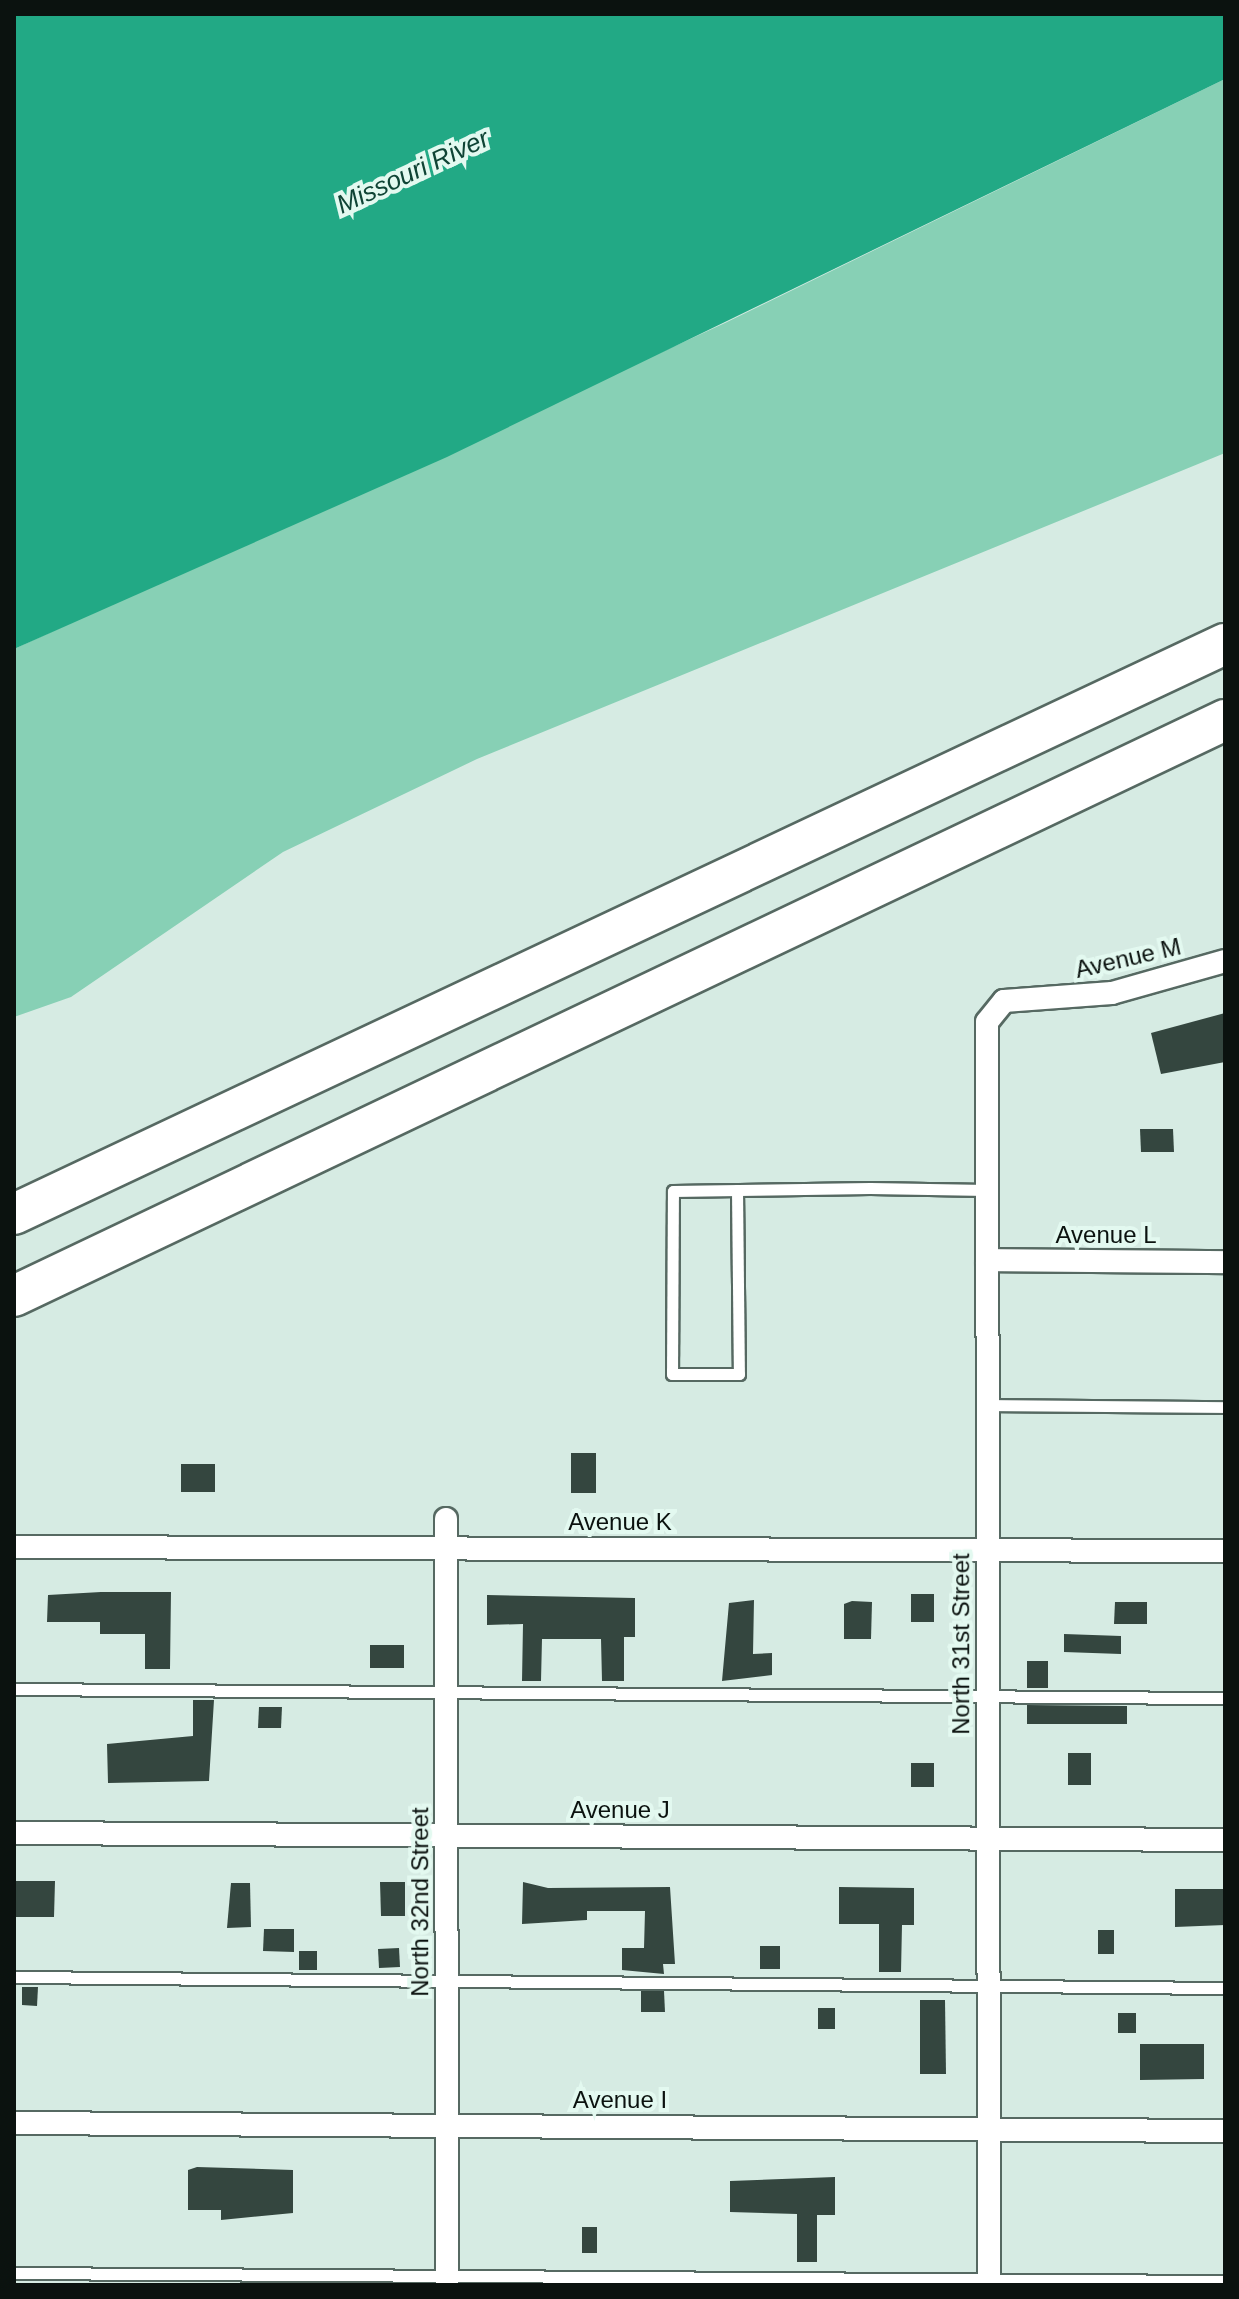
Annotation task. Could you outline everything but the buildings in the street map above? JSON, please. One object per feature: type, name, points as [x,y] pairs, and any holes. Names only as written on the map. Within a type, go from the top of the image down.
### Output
[{"type":"highway","points":[[14,1214],[1225,644]]},
{"type":"highway","points":[[14,1296],[1225,720]]},
{"type":"street","name":"Avenue M","points":[[995,1006],[1112,993],[1225,961]]},
{"type":"street","name":"North 31st Street","points":[[989,2282],[987,1022],[995,1006]]},
{"type":"street","name":"Avenue L","points":[[987,1260],[1225,1262]]},
{"type":"street","name":"North 32nd Street","points":[[446,1519],[447,2279]]},
{"type":"street","name":"Avenue K","points":[[14,1547],[1225,1551]]},
{"type":"street","name":"Avenue J","points":[[14,1833],[1225,1840]]},
{"type":"street","name":"Avenue I","points":[[14,2123],[1225,2131]]},
{"type":"lane","points":[[737,1190],[739,1374],[672,1374],[673,1191],[737,1190],[987,1190]]},
{"type":"lane","points":[[987,1405],[1225,1407]]},
{"type":"lane","points":[[14,1689],[1225,1698]]},
{"type":"lane","points":[[14,1977],[1225,1988]]},
{"type":"lane","points":[[14,2273],[447,2279],[1225,2281]]},
{"type":"shaded area","points":[[1225,79],[1225,453],[477,759],[283,852],[71,997],[14,1017],[14,649],[725,323]]},
{"type":"water","name":"Missouri River","points":[[14,14],[1225,14],[1225,79],[447,457],[14,649]]}]
